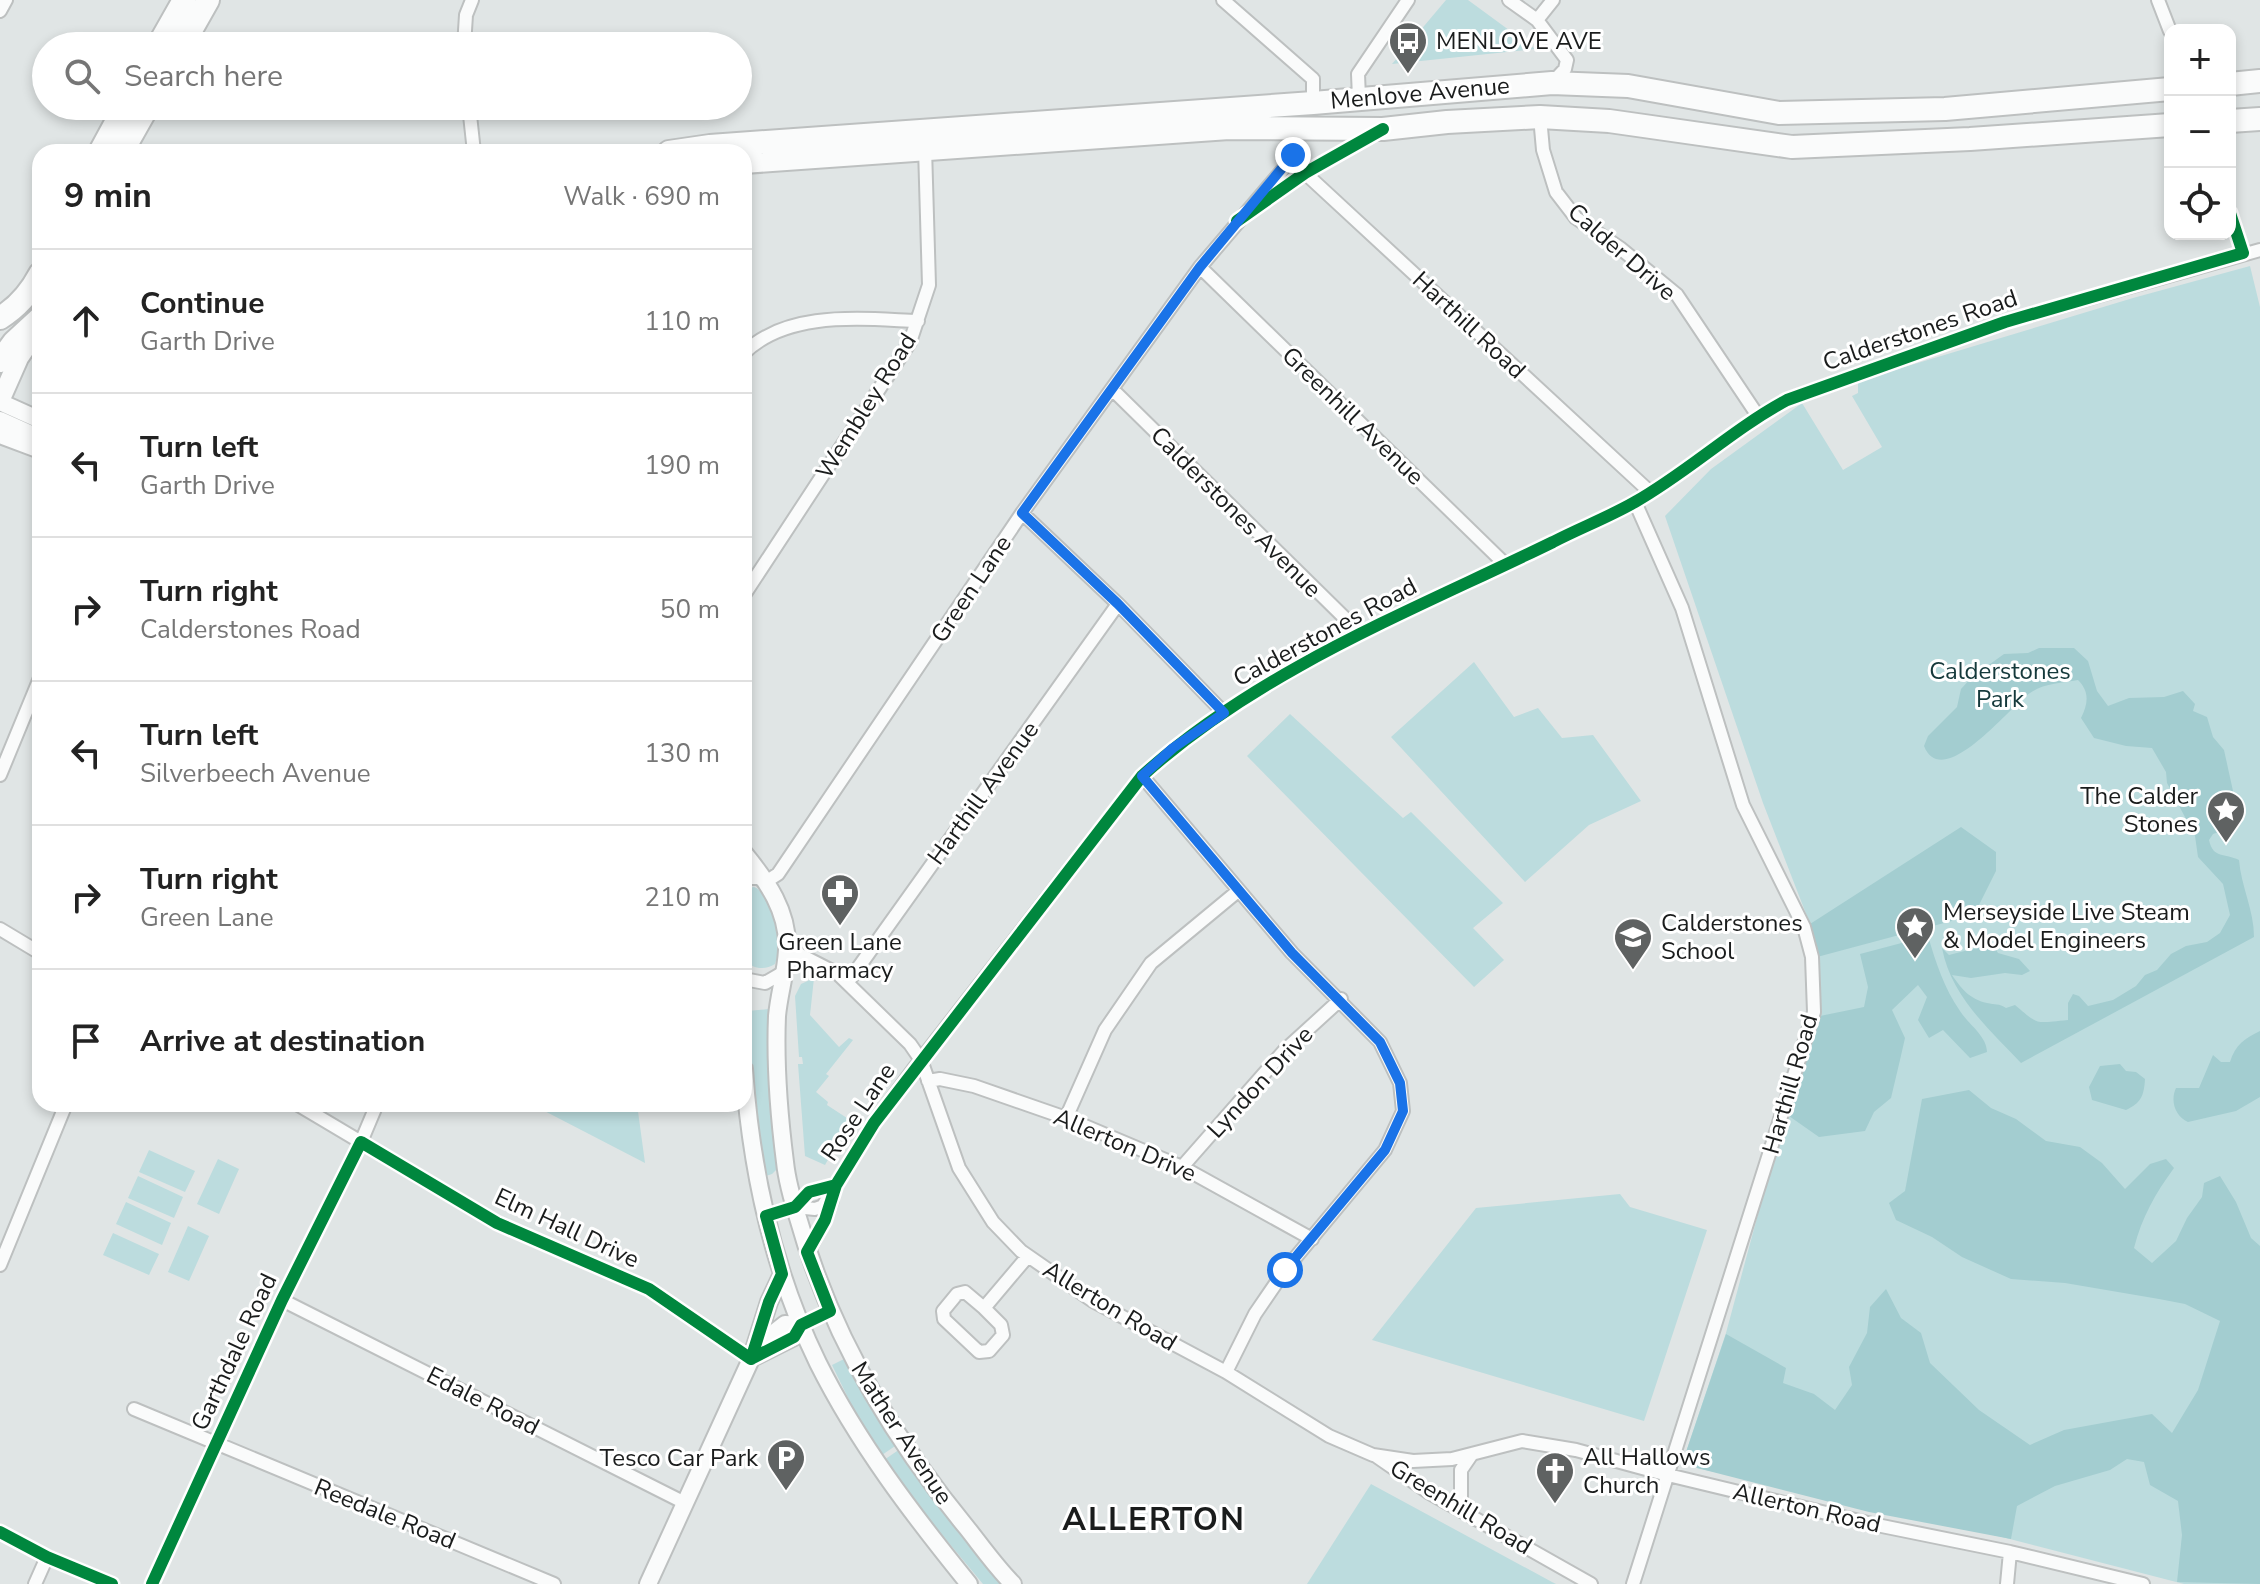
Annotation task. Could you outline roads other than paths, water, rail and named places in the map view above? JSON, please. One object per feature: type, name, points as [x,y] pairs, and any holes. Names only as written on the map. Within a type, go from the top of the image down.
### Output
[{"type":"highway","points":[[166,32],[184,0]]},
{"type":"highway","points":[[190,32],[208,0]]},
{"type":"highway","points":[[2236,83],[2260,81]]},
{"type":"highway","name":"Menlove Avenue","points":[[738,144],[1552,83],[1628,86],[1779,113],[1945,109],[2164,90]]},
{"type":"highway","points":[[1389,128],[1394,95]]},
{"type":"highway","points":[[1295,128],[1313,103]]},
{"type":"highway","name":"Menlove Avenue","points":[[752,161],[1229,128],[1389,128],[1540,117],[1609,121],[1792,147],[2164,125]]},
{"type":"highway","points":[[2236,121],[2260,119]]},
{"type":"highway","points":[[104,144],[117,120]]},
{"type":"highway","points":[[127,144],[140,120]]},
{"type":"highway","points":[[0,318],[16,308],[32,289]]},
{"type":"highway","points":[[0,361],[32,325]]},
{"type":"main road","points":[[32,339],[19,358],[0,401],[32,416]]},
{"type":"main road","points":[[0,420],[32,434]]},
{"type":"main road","points":[[0,435],[32,447]]},
{"type":"main road","points":[[0,447],[20,442]]},
{"type":"main road","name":"Mather Avenue","points":[[752,863],[767,881],[778,902],[787,948],[777,1014],[777,1049],[785,1164],[807,1252],[830,1311],[875,1400],[942,1499],[1013,1584]]},
{"type":"main road","name":"Mather Avenue","points":[[747,1112],[766,1216],[782,1274],[819,1365],[856,1430],[915,1518],[969,1584]]},
{"type":"main road","points":[[648,1584],[751,1359],[769,1302],[782,1274]]},
{"type":"main road","points":[[751,1359],[794,1337],[801,1325]]},
{"type":"street","points":[[0,11],[6,0]]},
{"type":"street","points":[[465,32],[466,15],[472,0]]},
{"type":"street","points":[[1223,0],[1313,79],[1313,103]]},
{"type":"street","points":[[1359,98],[1358,74],[1408,0]]},
{"type":"street","points":[[1509,0],[1537,20],[1567,60],[1565,69],[1552,83]]},
{"type":"street","points":[[1537,20],[1553,0]]},
{"type":"street","points":[[2158,0],[2167,24]]},
{"type":"street","name":"Calder Drive","points":[[1540,117],[1543,150],[1556,192],[1576,218],[1620,248],[1677,295],[1758,416]]},
{"type":"street","points":[[471,120],[473,144]]},
{"type":"street","points":[[1293,155],[1295,128]]},
{"type":"street","name":"Green Lane","points":[[1237,221],[1305,173],[1389,128]]},
{"type":"street","name":"Wembley Road","points":[[752,583],[910,342],[929,285],[925,148]]},
{"type":"street","name":"Green Lane","points":[[767,881],[778,874],[805,836],[1022,513],[1200,267],[1293,155]]},
{"type":"street","name":"Harthill Road","points":[[1293,155],[1305,173],[1650,492]]},
{"type":"street","points":[[2236,231],[2243,253]]},
{"type":"street","name":"Calderstones Road","points":[[921,1060],[1142,776],[1173,748],[1272,681],[1360,633],[1635,502],[1758,416],[1787,400],[2005,322],[2260,250]]},
{"type":"street","name":"Greenhill Avenue","points":[[1200,267],[1506,565]]},
{"type":"street","points":[[752,345],[758,339],[787,326],[831,321],[918,321]]},
{"type":"street","name":"Calderstones Avenue","points":[[1113,390],[1360,633]]},
{"type":"street","name":"Harthill Road","points":[[1633,1584],[1814,1012],[1812,957],[1804,927],[1743,805],[1682,608],[1635,502]]},
{"type":"street","points":[[1022,513],[1118,604],[1224,713]]},
{"type":"street","name":"Harthill Avenue","points":[[848,982],[1118,604]]},
{"type":"street","points":[[0,775],[32,697]]},
{"type":"street","points":[[1142,776],[1292,953],[1341,999],[1380,1042],[1400,1083],[1403,1111],[1385,1150],[1285,1270],[1255,1314],[1226,1372]]},
{"type":"street","points":[[752,878],[767,881]]},
{"type":"street","points":[[1066,1118],[1105,1030],[1151,963],[1238,891]]},
{"type":"street","points":[[0,929],[32,948]]},
{"type":"street","name":"Allerton Road","points":[[787,948],[838,974],[910,1044],[921,1060],[959,1168],[993,1222],[1028,1256],[1093,1301],[1226,1372],[1329,1436],[1373,1455],[1413,1461],[1452,1459],[1522,1441],[1576,1450],[1872,1524],[2010,1552],[2143,1584]]},
{"type":"street","points":[[752,981],[765,983],[784,972]]},
{"type":"street","name":"Lyndon Drive","points":[[1182,1167],[1284,1051],[1341,999]]},
{"type":"street","name":"Rose Lane","points":[[807,1252],[825,1220],[836,1185],[874,1123],[921,1060]]},
{"type":"street","name":"Allerton Drive","points":[[928,1081],[940,1079],[974,1086],[1066,1118],[1182,1167],[1312,1239]]},
{"type":"street","points":[[0,1265],[63,1112]]},
{"type":"street","name":"Elm Hall Drive","points":[[310,1112],[497,1223],[649,1289],[751,1359]]},
{"type":"street","name":"Garthdale Road","points":[[152,1584],[282,1300],[374,1112]]},
{"type":"street","points":[[766,1216],[795,1207],[809,1192],[836,1185]]},
{"type":"street","points":[[984,1308],[1028,1256]]},
{"type":"street","points":[[965,1292],[984,1308],[1001,1325],[1003,1335],[989,1351],[979,1352],[944,1319],[943,1311],[957,1294],[965,1292]]},
{"type":"street","name":"Edale Road","points":[[282,1300],[683,1502]]},
{"type":"street","points":[[801,1325],[830,1311]]},
{"type":"street","name":"Reedale Road","points":[[134,1409],[554,1584]]},
{"type":"street","points":[[1461,1510],[1461,1470],[1472,1454]]},
{"type":"street","name":"Greenhill Road","points":[[1373,1455],[1428,1492],[1591,1584]]},
{"type":"street","points":[[0,1532],[47,1557],[112,1584]]},
{"type":"street","points":[[2007,1584],[2010,1552]]},
{"type":"street","points":[[35,1584],[47,1557]]},
{"type":"place","name":"MENLOVE AVE","points":[[1408,75]]},
{"type":"place","name":"The Calder Stones","points":[[2226,844]]},
{"type":"place","name":"Green Lane Pharmacy","points":[[840,927]]},
{"type":"place","name":"Merseyside Live Steam & Model Engineers","points":[[1915,960]]},
{"type":"place","name":"Calderstones School","points":[[1633,971]]},
{"type":"place","name":"Tesco Car Park","points":[[786,1492]]},
{"type":"place","name":"All Hallows Church","points":[[1555,1505]]},
{"type":"district","name":"ALLERTON","points":[[1154,1519]]},
{"type":"park label","name":"Calderstones Park","points":[[2000,685]]}]
